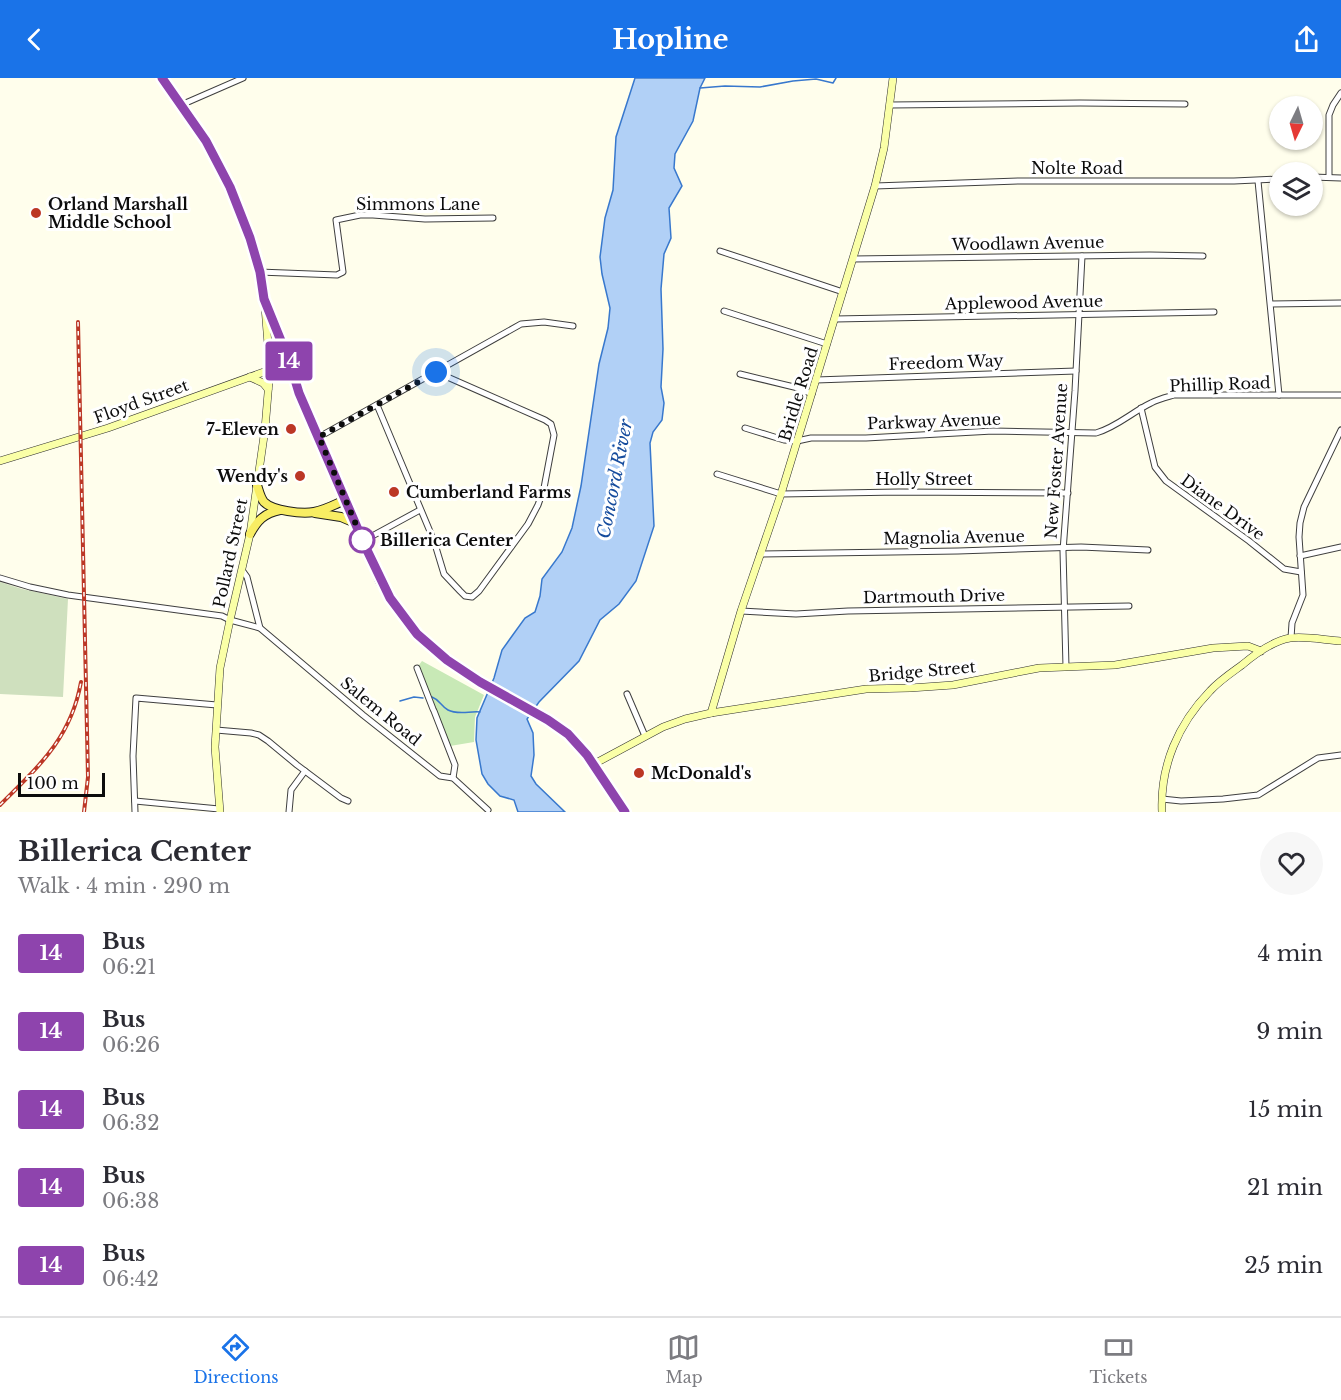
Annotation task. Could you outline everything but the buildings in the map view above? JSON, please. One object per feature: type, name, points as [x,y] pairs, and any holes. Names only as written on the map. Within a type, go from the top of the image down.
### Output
[{"type":"main road","points":[[162,78],[206,141],[229,185],[250,238],[260,272],[264,299],[290,363],[299,393],[380,580],[390,598],[410,625],[447,660],[568,734],[594,764],[625,812]]},
{"type":"main road","name":"Bridle Road","points":[[711,713],[875,186],[884,148],[893,78]]},
{"type":"main road","name":"Pollard Street","points":[[220,810],[215,747],[220,668],[250,534],[265,429],[270,369],[264,299]]},
{"type":"main road","name":"Floyd Street","points":[[0,460],[108,428],[290,363]]},
{"type":"main road","points":[[250,377],[268,388]]},
{"type":"main road","points":[[257,485],[263,501],[280,510]]},
{"type":"main road","points":[[312,512],[345,500]]},
{"type":"main road","points":[[250,534],[261,517],[280,510],[341,517],[355,523]]},
{"type":"main road","points":[[1162,812],[1161,799],[1170,754],[1190,714],[1211,689],[1275,643],[1291,638],[1341,641]]},
{"type":"main road","name":"Bridge Street","points":[[594,764],[663,727],[711,713],[866,689],[953,685],[1039,668],[1118,664],[1213,648],[1248,646],[1262,651]]},
{"type":"street","points":[[181,105],[243,78]]},
{"type":"street","points":[[1329,177],[1329,115],[1332,105],[1341,93]]},
{"type":"street","points":[[890,105],[1185,104]]},
{"type":"street","points":[[1323,177],[1341,178]]},
{"type":"street","name":"Nolte Road","points":[[875,186],[1018,181],[1269,180]]},
{"type":"street","points":[[1258,181],[1279,395]]},
{"type":"street","name":"Simmons Lane","points":[[260,272],[341,274],[336,220],[342,218],[373,215],[424,219],[493,218]]},
{"type":"street","points":[[720,250],[843,292]]},
{"type":"street","name":"New Foster Avenue","points":[[1066,667],[1064,549],[1082,256]]},
{"type":"street","name":"Woodlawn Avenue","points":[[853,259],[1203,256]]},
{"type":"street","points":[[1270,304],[1341,303]]},
{"type":"street","points":[[724,311],[827,344]]},
{"type":"street","name":"Applewood Avenue","points":[[835,319],[1214,312]]},
{"type":"street","points":[[319,437],[521,324],[544,322],[573,326]]},
{"type":"street","name":"Freedom Way","points":[[816,380],[1076,371]]},
{"type":"street","points":[[377,405],[434,541],[444,574],[465,596],[472,597],[479,591],[534,514],[544,488],[554,435],[551,424],[545,420],[436,372]]},
{"type":"street","points":[[740,374],[794,387],[812,394]]},
{"type":"street","name":"Phillip Road","points":[[1072,434],[1096,434],[1107,430],[1152,402],[1174,395],[1341,394]]},
{"type":"street","name":"Diane Drive","points":[[1141,408],[1155,467],[1166,482],[1284,569],[1301,572]]},
{"type":"street","name":"Parkway Avenue","points":[[745,428],[784,440],[797,441],[811,438],[866,438],[993,431],[1072,434]]},
{"type":"street","points":[[1291,638],[1292,623],[1303,595],[1299,537],[1304,507],[1341,430]]},
{"type":"street","name":"Holly Street","points":[[717,474],[781,494],[1068,493]]},
{"type":"street","points":[[363,541],[420,510]]},
{"type":"street","name":"Magnolia Avenue","points":[[760,554],[1081,547],[1148,550]]},
{"type":"street","points":[[1300,556],[1341,547]]},
{"type":"street","points":[[242,570],[247,577],[260,628]]},
{"type":"street","name":"Salem Road","points":[[0,578],[68,595],[222,616],[260,628],[363,715],[440,776],[453,778],[488,810]]},
{"type":"street","name":"Dartmouth Drive","points":[[741,611],[796,614],[1128,606]]},
{"type":"street","points":[[417,668],[455,765],[453,778]]},
{"type":"street","points":[[627,694],[645,736]]},
{"type":"street","points":[[135,812],[133,756],[136,698],[218,705]]},
{"type":"street","points":[[216,730],[251,732],[259,735],[348,801]]},
{"type":"street","points":[[1161,799],[1175,801],[1258,795],[1318,758],[1341,755]]},
{"type":"street","points":[[289,812],[291,790],[305,771]]},
{"type":"street","points":[[135,801],[220,810]]},
{"type":"green space","points":[[0,582],[68,599],[63,697],[0,694]]},
{"type":"green space","points":[[422,661],[484,695],[475,717],[474,742],[450,746],[419,665]]},
{"type":"water","name":"Concord River","points":[[635,78],[705,78],[700,88],[693,121],[675,154],[674,168],[682,186],[669,208],[671,238],[664,254],[661,289],[663,349],[661,387],[664,403],[662,420],[653,432],[650,443],[654,526],[636,581],[619,604],[600,620],[579,661],[539,702],[527,719],[533,733],[534,755],[531,776],[536,784],[565,812],[518,812],[514,800],[500,796],[482,774],[476,740],[477,718],[494,678],[502,650],[525,618],[535,612],[542,579],[562,552],[572,528],[581,486],[599,364],[608,328],[610,308],[600,257],[605,218],[613,190],[616,137]]},
{"type":"waterway","points":[[700,88],[760,87],[816,79],[833,83],[836,78]]},
{"type":"waterway","points":[[400,701],[414,697],[423,698]]},
{"type":"waterway","points":[[432,697],[452,711],[480,712]]},
{"type":"railway","points":[[78,322],[88,777],[84,812]]},
{"type":"railway","points":[[0,805],[40,764],[61,735],[70,719],[81,682]]},
{"type":"bus line","name":"14","points":[[162,78],[206,141],[230,187],[250,238],[260,272],[264,299],[290,363],[299,393],[380,580],[390,598],[417,634],[447,660],[568,734],[587,755],[625,812]]},
{"type":"place","name":"Orland Marshall Middle School","points":[[36,213]]},
{"type":"place","name":"7-Eleven","points":[[291,429]]},
{"type":"place","name":"Wendy's","points":[[300,476]]},
{"type":"place","name":"Cumberland Farms","points":[[394,492]]},
{"type":"place","name":"Billerica Center","points":[[362,540]]},
{"type":"place","name":"McDonald's","points":[[639,773]]},
{"type":"route","points":[[362,540],[319,437],[436,372]]}]
